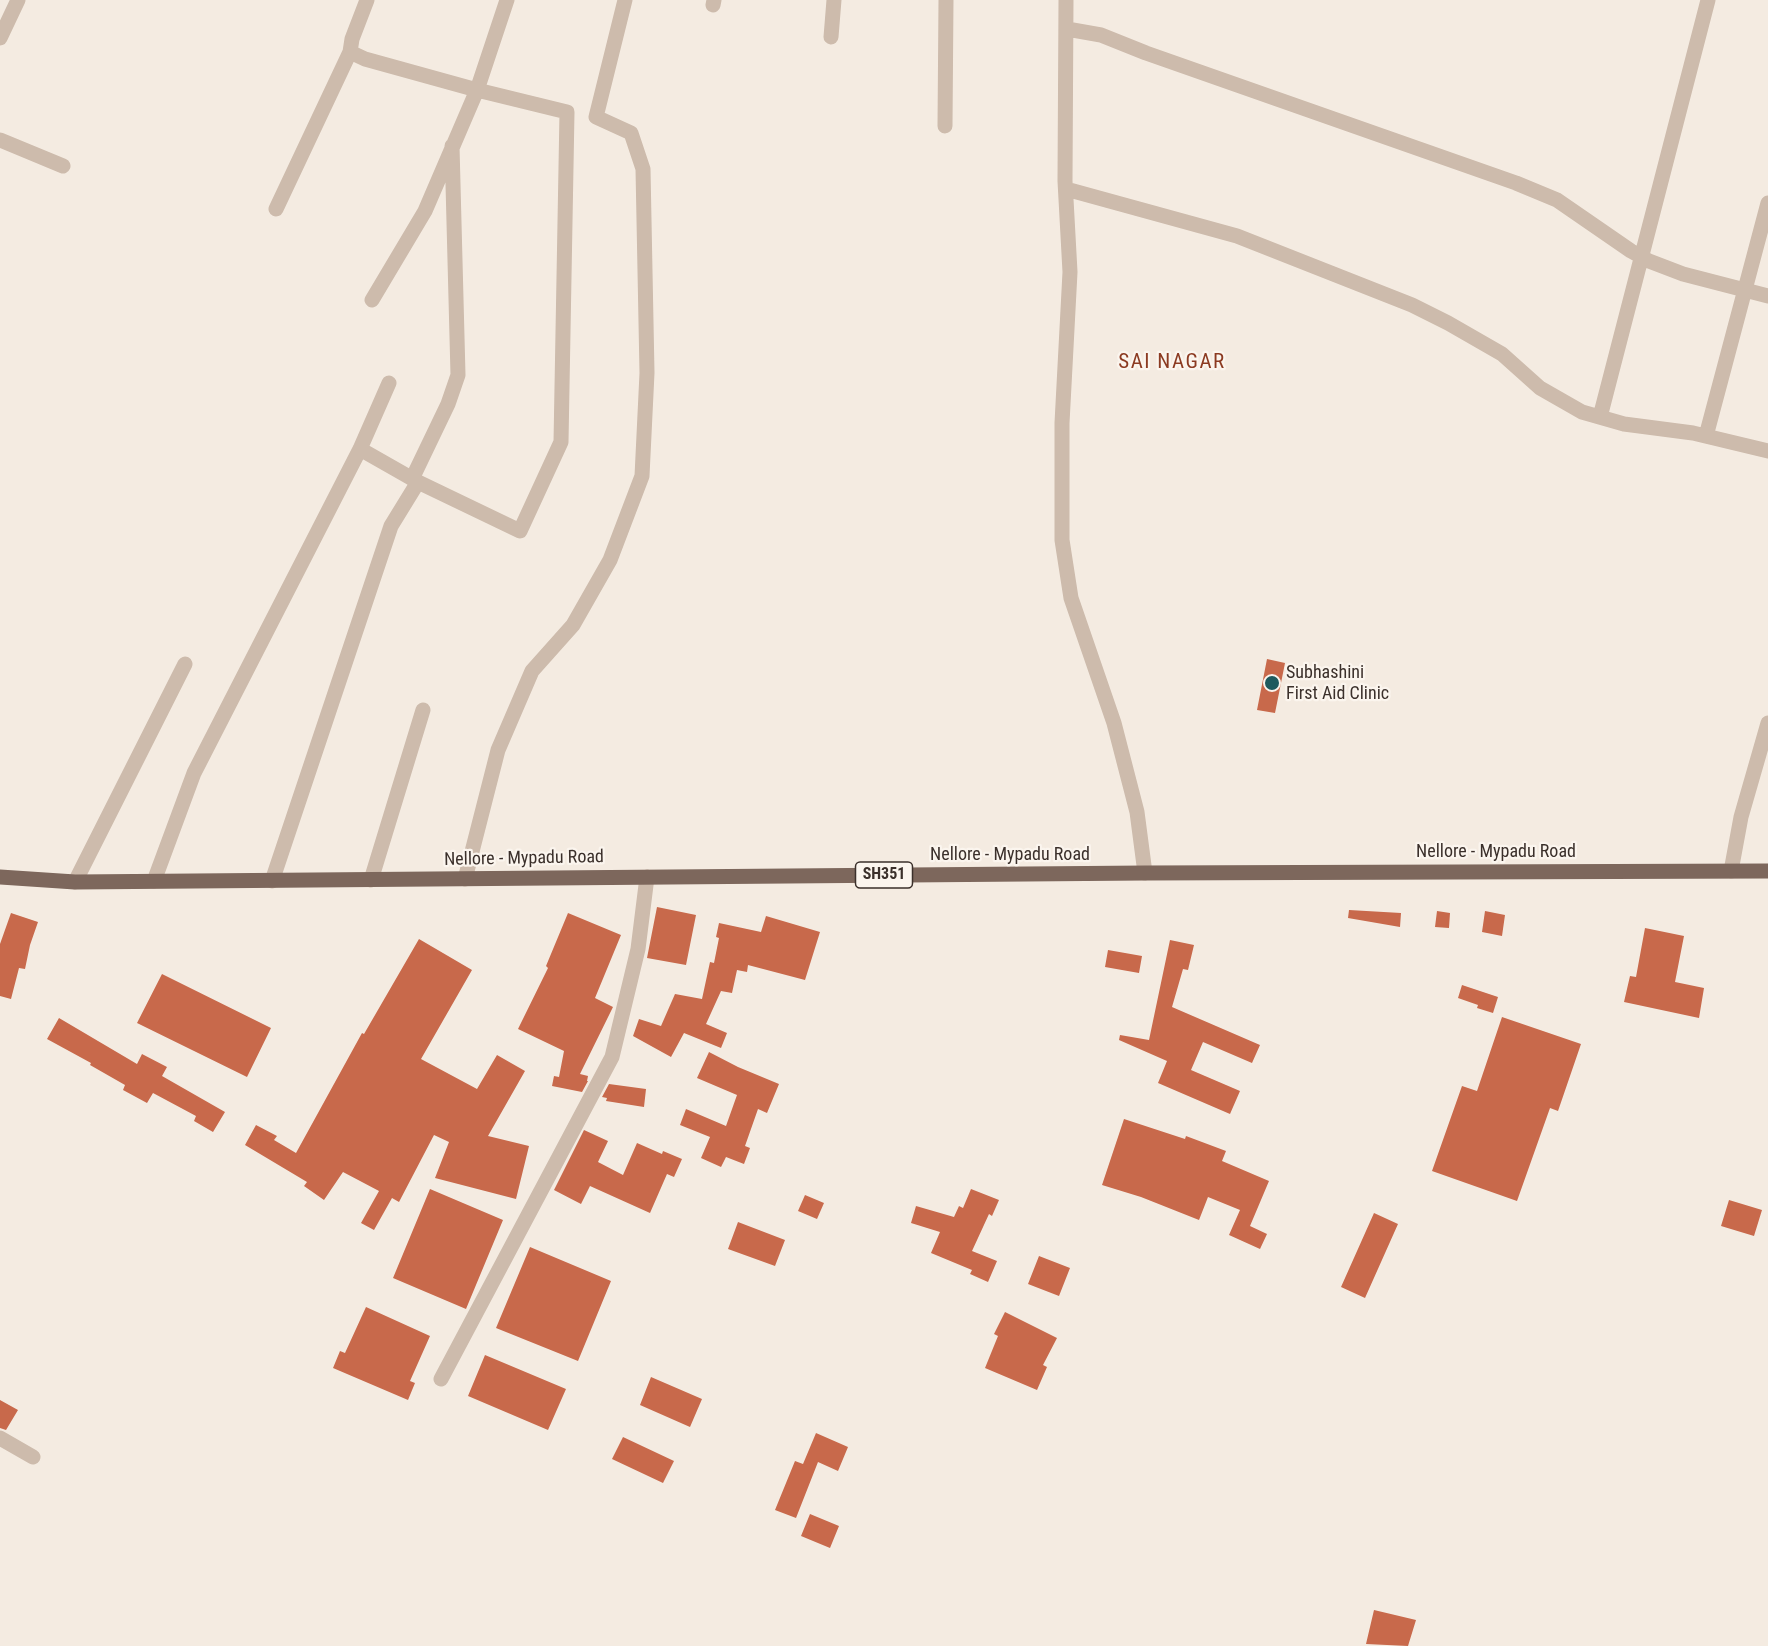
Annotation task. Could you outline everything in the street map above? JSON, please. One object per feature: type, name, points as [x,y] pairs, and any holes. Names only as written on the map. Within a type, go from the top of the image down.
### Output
[{"type":"main road","name":"Nellore - Mypadu Road","points":[[0,877],[75,882],[154,882],[1145,873],[1768,871]]},
{"type":"street","points":[[0,38],[18,0]]},
{"type":"street","points":[[276,208],[350,52],[352,39],[367,0]]},
{"type":"street","points":[[372,300],[425,211],[477,90],[507,0]]},
{"type":"street","points":[[465,879],[498,750],[532,671],[573,625],[610,560],[642,476],[647,373],[643,169],[631,133],[596,117],[625,0]]},
{"type":"street","points":[[831,37],[834,0]]},
{"type":"street","points":[[945,126],[946,0]]},
{"type":"street","points":[[1066,0],[1066,189],[1070,272],[1062,423],[1062,540],[1071,597],[1114,723],[1137,812],[1145,873]]},
{"type":"street","points":[[1600,417],[1708,0]]},
{"type":"street","points":[[1067,29],[1101,35],[1157,57],[1516,183],[1557,200],[1641,257],[1683,274],[1768,296]]},
{"type":"street","points":[[350,52],[365,59],[477,90],[567,112],[561,442],[520,531],[415,480],[360,449]]},
{"type":"street","points":[[0,140],[63,166]]},
{"type":"street","points":[[272,881],[391,526],[415,480],[458,375],[452,146]]},
{"type":"street","points":[[1066,189],[1237,236],[1376,290],[1448,322],[1502,354],[1540,388],[1582,412],[1624,424],[1706,436],[1768,451]]},
{"type":"street","points":[[1706,436],[1768,202]]},
{"type":"street","points":[[154,882],[194,773],[360,449],[389,383]]},
{"type":"street","points":[[75,882],[186,664]]},
{"type":"street","points":[[371,880],[423,710]]},
{"type":"street","points":[[1731,871],[1742,818],[1768,723]]},
{"type":"street","points":[[441,1379],[612,1057],[638,949],[647,877]]},
{"type":"street","points":[[0,1438],[33,1457]]},
{"type":"building","points":[[1267,659],[1285,663],[1275,713],[1257,710]]},
{"type":"building","points":[[657,907],[696,915],[686,965],[647,958]]},
{"type":"building","points":[[1349,910],[1401,913],[1400,927],[1348,918]]},
{"type":"building","points":[[1437,911],[1450,913],[1449,928],[1435,927]]},
{"type":"building","points":[[1485,911],[1505,915],[1502,936],[1482,932]]},
{"type":"building","points":[[11,913],[38,922],[25,969],[19,968],[11,999],[0,996],[0,944]]},
{"type":"building","points":[[568,913],[621,935],[595,998],[613,1007],[580,1074],[588,1076],[582,1092],[552,1086],[554,1076],[559,1077],[564,1051],[518,1029],[548,968],[546,966]]},
{"type":"building","points":[[766,916],[820,932],[805,980],[748,965],[747,972],[737,970],[732,993],[721,991],[706,1024],[727,1033],[721,1048],[684,1033],[671,1057],[633,1036],[639,1019],[661,1026],[675,994],[702,999],[710,962],[714,963],[719,938],[716,937],[719,923],[761,932]]},
{"type":"building","points":[[1645,928],[1684,936],[1675,982],[1704,988],[1699,1018],[1624,1002],[1630,976],[1636,977]]},
{"type":"building","points":[[419,939],[472,970],[421,1059],[477,1089],[497,1055],[525,1071],[488,1136],[529,1146],[516,1199],[435,1178],[449,1142],[434,1135],[399,1202],[392,1198],[374,1230],[361,1223],[379,1191],[343,1172],[324,1200],[304,1186],[307,1182],[245,1145],[256,1125],[277,1136],[274,1140],[296,1153],[362,1033],[364,1034]]},
{"type":"building","points":[[1170,940],[1194,945],[1188,970],[1183,969],[1172,1007],[1260,1045],[1252,1063],[1203,1042],[1191,1070],[1240,1091],[1230,1114],[1158,1083],[1167,1061],[1119,1040],[1120,1035],[1149,1040]]},
{"type":"building","points":[[1108,950],[1142,956],[1139,973],[1105,967]]},
{"type":"building","points":[[162,974],[271,1028],[247,1077],[137,1023]]},
{"type":"building","points":[[1462,985],[1498,997],[1493,1013],[1458,998]]},
{"type":"building","points":[[1502,1017],[1581,1044],[1558,1111],[1550,1108],[1517,1201],[1432,1171],[1462,1086],[1477,1091]]},
{"type":"building","points":[[59,1018],[137,1064],[142,1054],[167,1067],[162,1076],[225,1112],[213,1132],[194,1121],[196,1116],[153,1093],[147,1103],[123,1090],[125,1085],[47,1039]]},
{"type":"building","points":[[709,1052],[779,1084],[767,1113],[758,1109],[745,1146],[750,1148],[744,1164],[726,1157],[721,1167],[701,1158],[710,1137],[680,1125],[686,1109],[726,1126],[737,1095],[697,1078]]},
{"type":"building","points":[[609,1084],[646,1089],[644,1107],[606,1101],[607,1098],[602,1097]]},
{"type":"building","points":[[1124,1119],[1185,1139],[1186,1136],[1226,1151],[1222,1161],[1269,1181],[1250,1226],[1267,1234],[1260,1249],[1229,1235],[1240,1210],[1208,1197],[1199,1220],[1141,1197],[1102,1185]]},
{"type":"building","points":[[584,1130],[608,1141],[598,1162],[623,1175],[637,1143],[662,1154],[663,1151],[682,1159],[674,1177],[667,1174],[650,1213],[590,1186],[581,1204],[554,1190]]},
{"type":"building","points":[[430,1189],[503,1220],[466,1309],[393,1278]]},
{"type":"building","points":[[971,1189],[999,1200],[992,1216],[989,1214],[972,1251],[997,1261],[988,1282],[970,1274],[972,1270],[931,1253],[940,1232],[911,1223],[916,1206],[954,1217],[959,1206],[963,1208]]},
{"type":"building","points":[[805,1195],[824,1203],[817,1219],[798,1211]]},
{"type":"building","points":[[1729,1200],[1762,1210],[1754,1236],[1721,1226]]},
{"type":"building","points":[[1374,1213],[1398,1224],[1365,1298],[1341,1287]]},
{"type":"building","points":[[738,1222],[785,1240],[775,1266],[728,1249]]},
{"type":"building","points":[[530,1247],[611,1281],[578,1361],[496,1328]]},
{"type":"building","points":[[1039,1256],[1070,1268],[1059,1296],[1028,1284]]},
{"type":"building","points":[[366,1307],[430,1336],[410,1381],[415,1383],[408,1400],[333,1368],[340,1351],[345,1353]]},
{"type":"building","points":[[1005,1312],[1057,1338],[1043,1365],[1047,1367],[1037,1390],[985,1368],[998,1336],[994,1334]]},
{"type":"building","points":[[485,1355],[566,1389],[548,1430],[468,1396]]},
{"type":"building","points":[[651,1377],[702,1399],[690,1427],[640,1405]]},
{"type":"building","points":[[0,1400],[18,1410],[6,1430],[0,1428]]},
{"type":"building","points":[[816,1433],[848,1447],[838,1471],[818,1462],[796,1518],[775,1510],[795,1461],[803,1464]]},
{"type":"building","points":[[623,1437],[674,1461],[663,1483],[612,1459]]},
{"type":"building","points":[[810,1514],[839,1526],[830,1548],[801,1536]]},
{"type":"building","points":[[1374,1610],[1416,1620],[1408,1646],[1366,1644]]},
{"type":"place","name":"Subhashini First Aid Clinic","points":[[1272,683]]},
{"type":"district","name":"SAI NAGAR","points":[[1172,363]]}]
